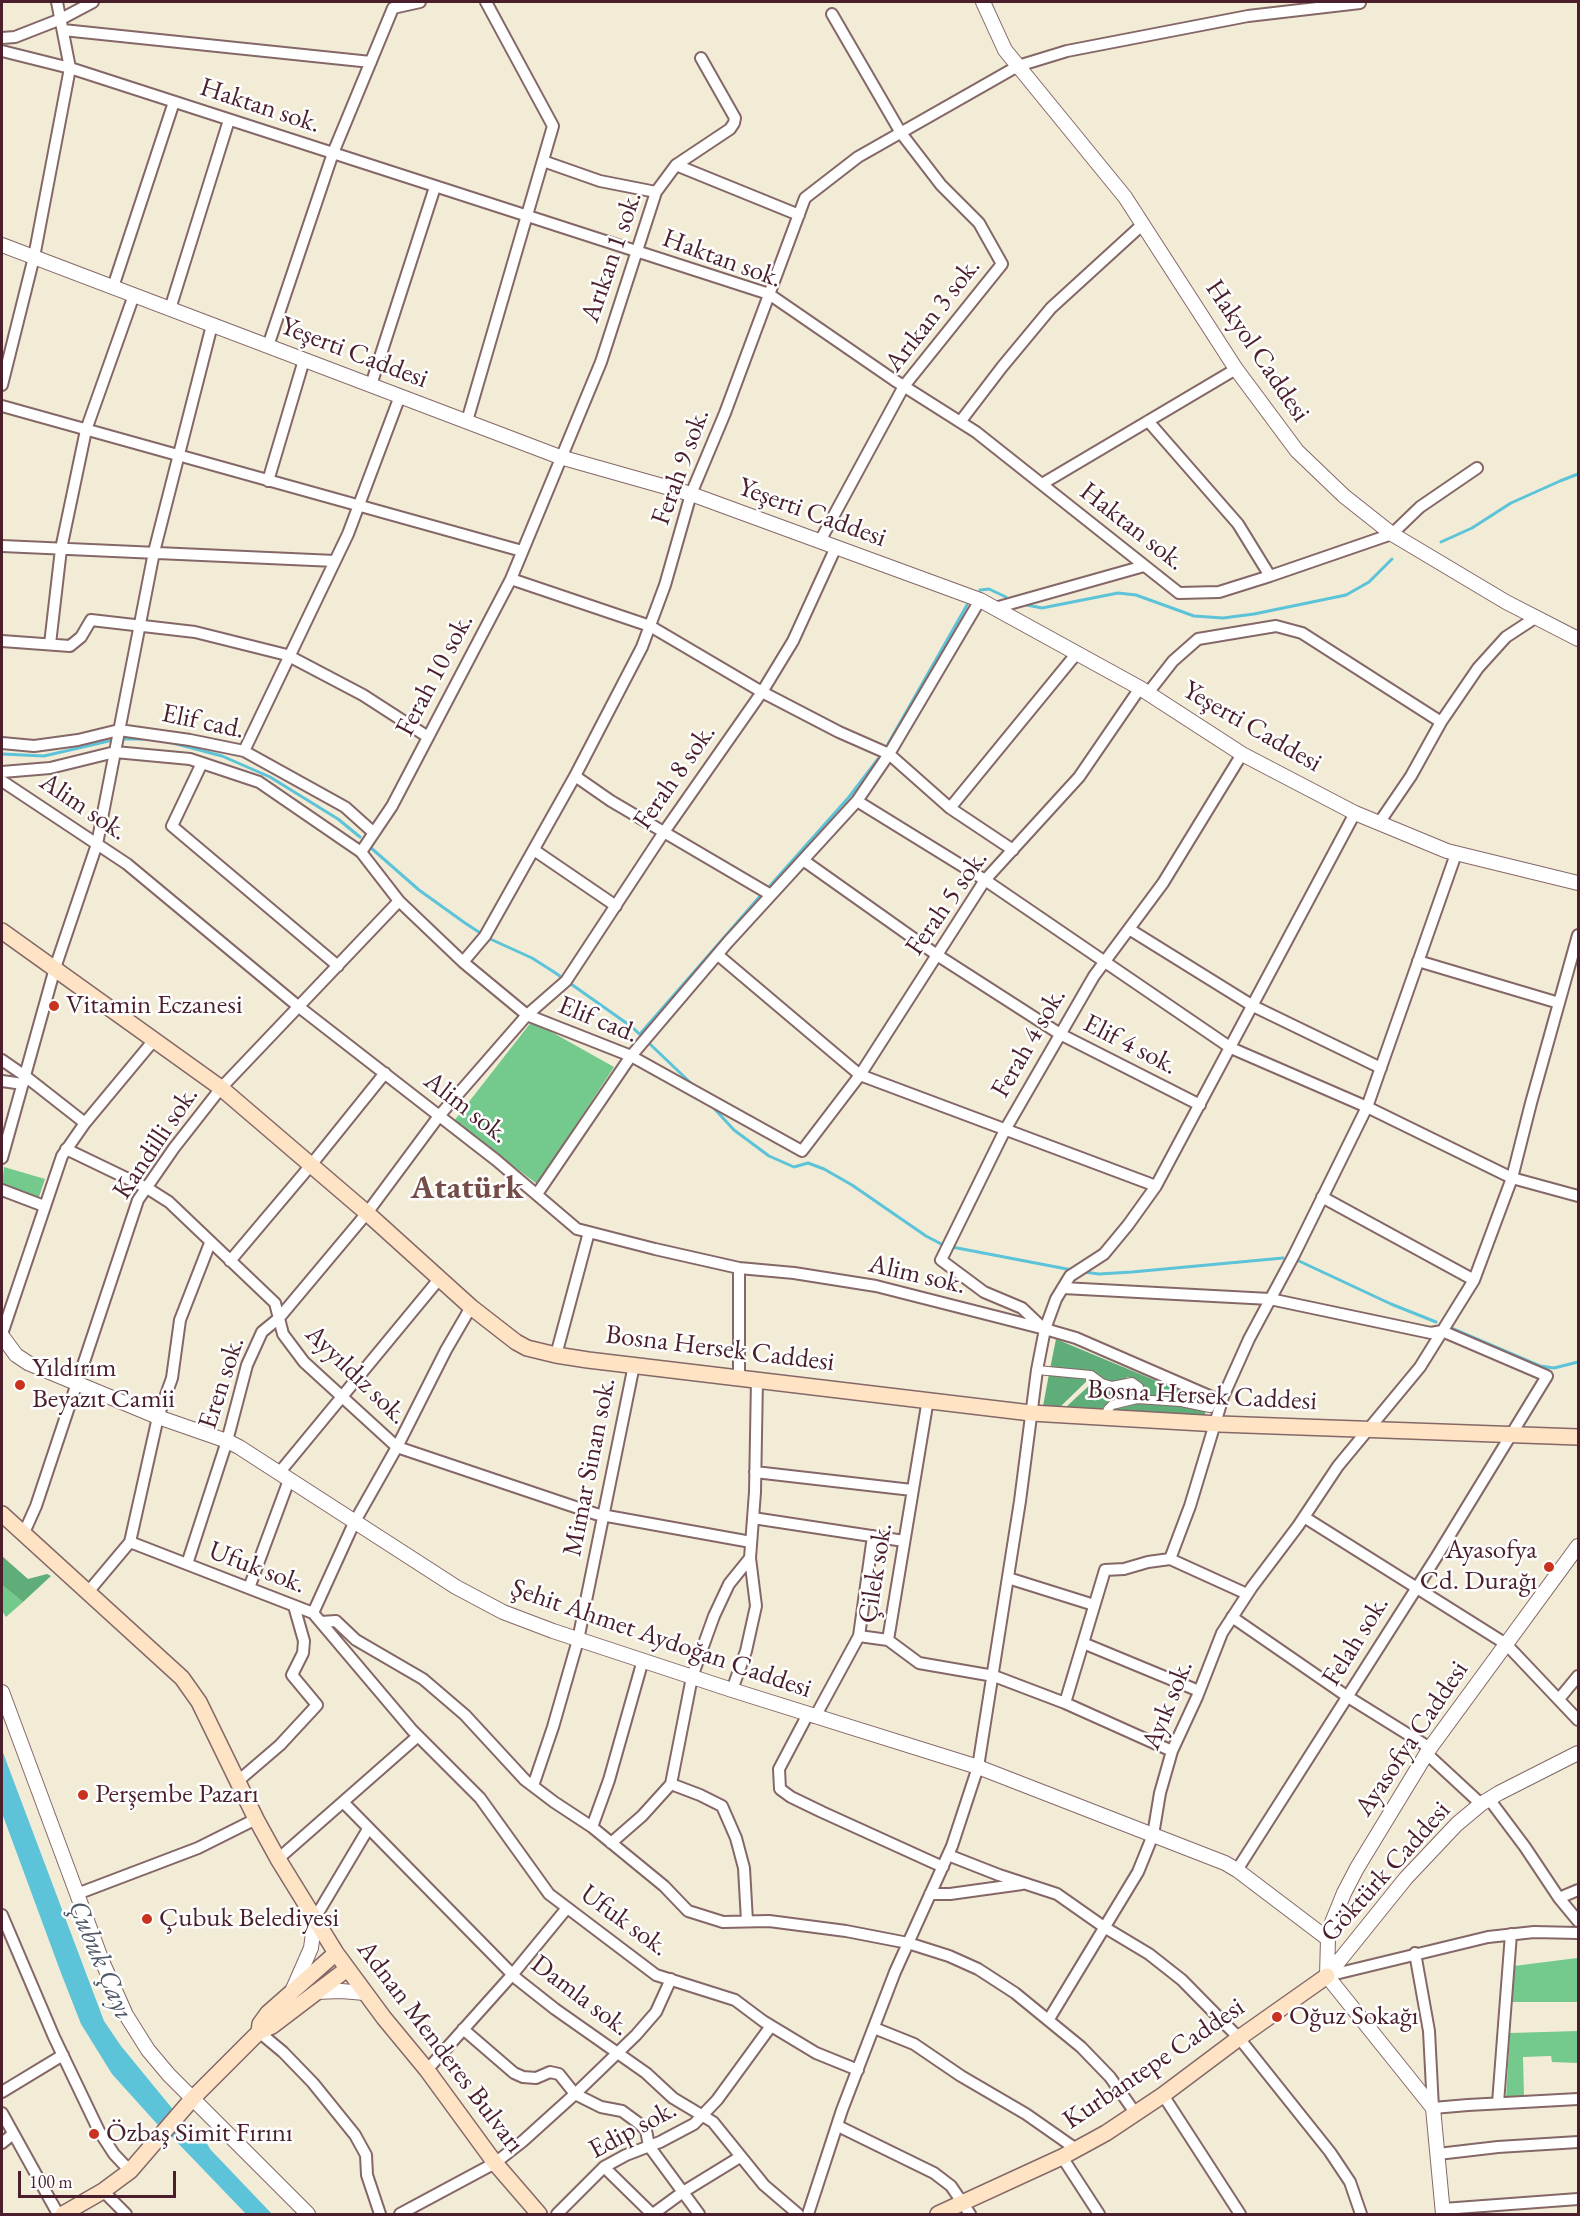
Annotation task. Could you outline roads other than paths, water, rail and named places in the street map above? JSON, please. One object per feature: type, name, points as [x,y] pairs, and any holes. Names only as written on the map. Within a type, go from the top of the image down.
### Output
[{"type":"main road","name":"Bosna Hersek Caddesi","points":[[2,931],[221,1088],[367,1213],[471,1307],[527,1348],[556,1356],[1031,1413],[1213,1424],[1578,1437]]},
{"type":"main road","name":"Adnan Menderes Bulvarı","points":[[2,1514],[182,1678],[199,1702],[256,1820],[336,1953],[427,2070],[495,2163],[538,2214]]},
{"type":"main road","points":[[259,2032],[263,2019],[336,1953]]},
{"type":"main road","points":[[63,2214],[103,2191],[130,2171],[193,2098],[259,2032],[272,2026],[347,1969]]},
{"type":"main road","name":"Kurbantepe Caddesi","points":[[938,2214],[966,2208],[1062,2157],[1136,2114],[1327,1976]]},
{"type":"street","points":[[2,385],[34,257],[70,69],[57,2]]},
{"type":"street","points":[[62,25],[93,2]]},
{"type":"street","points":[[268,346],[333,153],[393,8],[420,2]]},
{"type":"street","points":[[467,422],[553,126],[486,2]]},
{"type":"street","name":"Hakyol Caddesi","points":[[983,2],[1005,50],[1095,158],[1143,224],[1236,369],[1297,451],[1344,496],[1392,534],[1453,572],[1535,618],[1578,639]]},
{"type":"street","name":"Ferah 9 sok.","points":[[463,962],[485,936],[534,850],[642,647],[665,585],[691,494],[725,413],[805,198],[858,157],[1018,66],[1067,51],[1248,16],[1360,3]]},
{"type":"street","points":[[832,14],[901,133]]},
{"type":"street","points":[[2,38],[62,25],[371,62]]},
{"type":"street","name":"Haktan sok.","points":[[2,51],[70,69],[770,294],[904,386],[976,432],[1179,593],[1219,592],[1392,534]]},
{"type":"street","name":"Arıkan 1 sok.","points":[[560,456],[601,362],[656,192],[676,165],[730,129],[734,123],[735,118],[701,58]]},
{"type":"street","points":[[113,287],[174,102]]},
{"type":"street","points":[[170,309],[229,120]]},
{"type":"street","name":"Arıkan 3 sok.","points":[[819,542],[904,386],[1002,264],[980,223],[941,185],[901,133]]},
{"type":"street","points":[[543,161],[600,181],[656,192]]},
{"type":"street","points":[[676,165],[799,215]]},
{"type":"street","points":[[371,385],[435,187]]},
{"type":"street","points":[[960,422],[1051,309],[1143,224]]},
{"type":"street","name":"Yeşerti Caddesi","points":[[2,245],[560,456],[691,494],[980,600],[1144,690],[1242,754],[1355,813],[1456,854],[1578,883]]},
{"type":"street","points":[[50,644],[61,549],[86,430],[134,295]]},
{"type":"street","points":[[2,1158],[55,968],[98,844],[154,552],[212,324]]},
{"type":"street","points":[[268,481],[304,360]]},
{"type":"street","points":[[1042,484],[1236,369]]},
{"type":"street","points":[[243,751],[334,561],[358,506],[400,396]]},
{"type":"street","points":[[2,406],[178,457],[522,551]]},
{"type":"street","points":[[1148,421],[1238,524],[1270,576]]},
{"type":"street","name":"Ferah 10 sok.","points":[[362,852],[392,806],[511,579],[560,456]]},
{"type":"street","points":[[1392,534],[1420,507],[1477,468]]},
{"type":"street","points":[[2,546],[334,561]]},
{"type":"street","name":"Ferah 8 sok.","points":[[439,1116],[526,1015],[566,981],[664,832],[762,692],[793,641],[836,547]]},
{"type":"street","points":[[995,608],[1144,566]]},
{"type":"street","points":[[511,579],[650,626],[762,692],[839,732],[889,754],[950,808],[1012,850]]},
{"type":"street","points":[[537,1194],[631,1056],[771,895],[857,801],[889,754],[980,600]]},
{"type":"street","points":[[1379,823],[1411,776],[1441,722],[1487,656],[1506,637],[1535,618]]},
{"type":"street","points":[[2,641],[70,646],[81,637],[91,621],[195,632],[289,656],[363,695],[428,737]]},
{"type":"street","name":"Ferah 5 sok.","points":[[802,1151],[860,1075],[984,880],[1079,777],[1144,690],[1198,639],[1276,626],[1302,633],[1441,722]]},
{"type":"street","points":[[950,808],[1077,653]]},
{"type":"street","name":"Elif cad.","points":[[2,743],[34,746],[78,740],[119,730],[190,740],[243,751],[345,807],[374,833]]},
{"type":"street","name":"Elif cad.","points":[[2,772],[50,768],[114,752],[189,759],[259,782],[362,852]]},
{"type":"street","name":"Ferah 4 sok.","points":[[1045,1329],[1022,1308],[984,1292],[941,1260],[1005,1130],[1094,976],[1163,883],[1242,754]]},
{"type":"street","points":[[202,763],[172,826],[338,966]]},
{"type":"street","points":[[575,776],[771,895]]},
{"type":"street","name":"Alim sok.","points":[[2,781],[128,864],[299,1007],[385,1073],[577,1228],[655,1250],[739,1268],[794,1273],[876,1286],[1045,1329],[1077,1338],[1218,1400]]},
{"type":"street","points":[[857,801],[984,880],[1231,1048],[1367,1107],[1512,1178],[1578,1196]]},
{"type":"street","points":[[808,2214],[858,2070],[908,1943],[948,1855],[978,1767],[994,1676],[1037,1370],[1045,1329],[1056,1299],[1070,1276],[1104,1254],[1156,1186],[1355,813]]},
{"type":"street","points":[[534,850],[615,906]]},
{"type":"street","points":[[362,852],[399,901]]},
{"type":"street","points":[[1170,1559],[1190,1506],[1218,1400],[1367,1107],[1456,854]]},
{"type":"street","name":"Elif 4 sok.","points":[[803,860],[937,955],[1060,1034],[1200,1105]]},
{"type":"street","name":"Elif cad.","points":[[399,901],[463,962],[526,1015],[631,1056],[802,1151]]},
{"type":"street","name":"Kandilli sok.","points":[[23,1535],[36,1506],[138,1200],[174,1148],[221,1088],[399,901]]},
{"type":"street","points":[[1129,929],[1253,1006],[1381,1068]]},
{"type":"street","name":"Ayık sok.","points":[[1049,2019],[1138,1872],[1153,1835],[1160,1793],[1172,1751],[1222,1633],[1338,1466],[1420,1367],[1474,1280],[1512,1178],[1578,935]]},
{"type":"street","points":[[718,955],[860,1075],[1156,1186]]},
{"type":"street","points":[[1418,962],[1559,1003]]},
{"type":"street","points":[[2,1335],[44,1206],[66,1149],[154,1040]]},
{"type":"street","points":[[2,1060],[24,1080],[85,1123]]},
{"type":"street","points":[[230,1261],[385,1073]]},
{"type":"street","points":[[2,1081],[24,1080]]},
{"type":"street","name":"Eren sok.","points":[[187,1564],[227,1441],[247,1365],[262,1332],[279,1318],[367,1213],[439,1116]]},
{"type":"street","name":"Ayyıldız sok.","points":[[66,1149],[147,1188],[169,1202],[275,1303],[283,1334],[304,1362],[397,1447],[603,1515],[751,1542]]},
{"type":"street","points":[[2,1190],[44,1206]]},
{"type":"street","points":[[1322,1197],[1474,1280]]},
{"type":"street","points":[[556,1356],[588,1232]]},
{"type":"street","points":[[88,1592],[130,1542],[158,1417],[172,1378],[180,1320],[210,1243]]},
{"type":"street","points":[[739,1268],[739,1377]]},
{"type":"street","points":[[249,1588],[284,1476],[342,1397],[440,1278]]},
{"type":"street","points":[[1063,1288],[1270,1299],[1431,1333],[1442,1331]]},
{"type":"street","points":[[313,1613],[354,1523],[471,1307]]},
{"type":"street","name":"Felah sok.","points":[[1237,1870],[1348,1697],[1547,1376],[1442,1331]]},
{"type":"street","name":"Şehit Ahmet Aydoğan Caddesi","points":[[2,1335],[16,1355],[28,1363],[158,1417],[227,1441],[354,1523],[503,1612],[578,1640],[978,1767],[1153,1835],[1237,1870],[1328,1940]]},
{"type":"street","name":"Mimar Sinan sok.","points":[[533,1786],[578,1640],[634,1365]]},
{"type":"street","points":[[1037,1370],[1091,1375],[1102,1383],[1112,1386],[1132,1382],[1139,1387],[1143,1399]]},
{"type":"street","points":[[732,1690],[746,1651],[756,1606],[750,1558],[757,1379]]},
{"type":"street","name":"Çilek sok.","points":[[928,1399],[888,1640],[919,1663],[994,1676],[1065,1703],[1172,1751]]},
{"type":"street","points":[[1106,1417],[1112,1405],[1143,1399],[1181,1401],[1210,1408],[1218,1400]]},
{"type":"street","points":[[755,1472],[912,1490]]},
{"type":"street","points":[[1304,1517],[1506,1644],[1578,1720]]},
{"type":"street","points":[[753,1518],[904,1541]]},
{"type":"street","points":[[873,1536],[859,1636],[779,1769],[780,1789],[822,1812],[943,1867]]},
{"type":"street","name":"Ufuk sok.","points":[[130,1542],[313,1613],[418,1736],[480,1798],[549,1894],[656,1975],[735,2000],[771,2026],[816,2052],[858,2070]]},
{"type":"street","name":"Ayasofya Caddesi","points":[[1327,1976],[1328,1940],[1341,1901],[1357,1868],[1429,1751],[1578,1546]]},
{"type":"street","points":[[611,1843],[642,1816],[671,1784],[692,1677],[714,1616],[729,1584],[750,1558]]},
{"type":"street","points":[[1065,1703],[1105,1570],[1124,1569],[1170,1559],[1247,1594]]},
{"type":"street","points":[[1008,1578],[1094,1605]]},
{"type":"street","points":[[238,1781],[280,1745],[317,1705],[292,1675],[303,1653],[304,1641],[294,1606]]},
{"type":"street","points":[[1232,1617],[1429,1751],[1485,1802],[1530,1854],[1559,1898],[1578,1921]]},
{"type":"street","points":[[321,1622],[336,1621],[356,1640],[423,1678],[465,1715],[533,1786],[592,1827],[664,1886],[688,1911],[723,1922],[769,1921],[835,1929],[908,1943],[949,1956],[978,1969],[1015,1993],[1081,2047],[1110,2077],[1136,2114]]},
{"type":"street","points":[[859,1636],[888,1640]]},
{"type":"street","points":[[1083,1643],[1199,1691]]},
{"type":"street","points":[[592,1827],[609,1780],[643,1660]]},
{"type":"street","points":[[1559,1699],[1578,1676]]},
{"type":"street","points":[[2,1692],[76,1894],[126,2015],[157,2061],[308,2214]]},
{"type":"street","points":[[278,1859],[418,1736]]},
{"type":"street","name":"Göktürk Caddesi","points":[[1327,1976],[1427,1854],[1457,1824],[1485,1802],[1578,1753]]},
{"type":"street","points":[[671,1784],[700,1794],[722,1806],[736,1838],[744,1868],[747,1922]]},
{"type":"street","name":"Damla sok.","points":[[342,1802],[512,1975],[555,2009],[646,2073],[673,2098],[713,2122],[764,2185],[798,2214]]},
{"type":"street","points":[[76,1894],[198,1848],[256,1820]]},
{"type":"street","points":[[292,1991],[311,1948],[315,1918],[368,1829]]},
{"type":"street","points":[[948,1855],[1057,1894],[1104,1927],[1149,1954],[1182,1980],[1239,2038],[1346,2174],[1361,2214]]},
{"type":"street","points":[[930,1894],[950,1894],[1025,1883]]},
{"type":"street","points":[[1559,1898],[1578,1890]]},
{"type":"street","points":[[427,2070],[512,1975],[567,1908]]},
{"type":"street","points":[[2,1915],[6,1941],[99,2131],[114,2154],[130,2171]]},
{"type":"street","points":[[1433,2108],[1327,1976],[1488,1937],[1511,1934],[1578,1933]]},
{"type":"street","points":[[1498,2103],[1511,1934]]},
{"type":"street","points":[[1415,1953],[1429,2031],[1433,2108],[1443,2212],[1578,2199]]},
{"type":"street","points":[[408,2213],[495,2163],[575,2094],[656,2012],[671,1979]]},
{"type":"street","points":[[316,1992],[365,1993]]},
{"type":"street","name":"Edip sok.","points":[[557,2214],[604,2166],[694,2124],[703,2116],[771,2026]]},
{"type":"street","points":[[874,2028],[914,2044],[961,2076],[1026,2114],[1076,2149]]},
{"type":"street","points":[[463,2029],[514,2073],[523,2077],[536,2078],[550,2072],[559,2073],[575,2094],[601,2107],[622,2111],[637,2122],[646,2130],[649,2146],[699,2214]]},
{"type":"street","points":[[259,2032],[283,2052],[313,2083],[355,2135],[366,2155],[367,2175],[380,2214]]},
{"type":"street","points":[[2,2092],[63,2055]]},
{"type":"street","points":[[1163,2095],[1240,2214]]},
{"type":"street","points":[[1433,2108],[1578,2099]]},
{"type":"street","points":[[2,2113],[58,2214]]},
{"type":"street","points":[[837,2126],[934,2173],[951,2187],[966,2208]]},
{"type":"street","points":[[2,2143],[13,2134]]},
{"type":"street","points":[[1438,2154],[1498,2147],[1578,2142]]},
{"type":"street","points":[[604,2166],[652,2214],[683,2192],[741,2157]]},
{"type":"street","points":[[1062,2157],[1099,2214]]},
{"type":"street","points":[[103,2191],[126,2214]]},
{"type":"water","points":[[2,1750],[104,2021],[121,2046],[171,2107],[158,2125],[112,2074],[81,2024],[2,1813]]},
{"type":"water","points":[[188,2126],[272,2214],[246,2214],[174,2139]]},
{"type":"waterway","points":[[1441,542],[1472,528],[1511,503],[1578,474]]},
{"type":"waterway","points":[[1027,605],[1042,608],[1118,593],[1136,595],[1194,616],[1223,618],[1346,595],[1369,582],[1392,559]]},
{"type":"waterway","points":[[980,590],[989,589],[1006,597]]},
{"type":"waterway","points":[[888,744],[967,605]]},
{"type":"waterway","points":[[120,739],[143,739]]},
{"type":"waterway","points":[[2,754],[44,756],[113,740]]},
{"type":"waterway","points":[[173,743],[222,756],[270,777],[338,819],[360,837]]},
{"type":"waterway","points":[[768,888],[849,797],[878,759]]},
{"type":"waterway","points":[[370,847],[419,890],[465,923],[488,938],[532,958],[632,1027],[696,1088]]},
{"type":"waterway","points":[[640,1034],[761,895]]},
{"type":"waterway","points":[[710,1104],[734,1130],[769,1156],[794,1167],[808,1163],[824,1169],[945,1246]]},
{"type":"waterway","points":[[952,1247],[1072,1270]]},
{"type":"waterway","points":[[1084,1272],[1099,1274],[1132,1272],[1283,1258]]},
{"type":"waterway","points":[[1299,1261],[1391,1304],[1436,1322]]},
{"type":"waterway","points":[[1451,1328],[1540,1366],[1554,1368],[1578,1362]]},
{"type":"waterway","name":"Çubuk Çayı","points":[[147,2097],[200,2151]]},
{"type":"place","name":"Vitamin Eczanesi","points":[[54,1006]]},
{"type":"place","name":"Yıldırım Beyazıt Camii","points":[[20,1385]]},
{"type":"place","name":"Ayasofya Cd. Durağı","points":[[1549,1567]]},
{"type":"place","name":"Perşembe Pazarı","points":[[83,1795]]},
{"type":"place","name":"Çubuk Belediyesi","points":[[147,1919]]},
{"type":"place","name":"Oğuz Sokağı","points":[[1277,2017]]},
{"type":"place","name":"Özbaş Simit Fırını","points":[[94,2134]]},
{"type":"district","name":"Atatürk","points":[[467,1189]]}]
